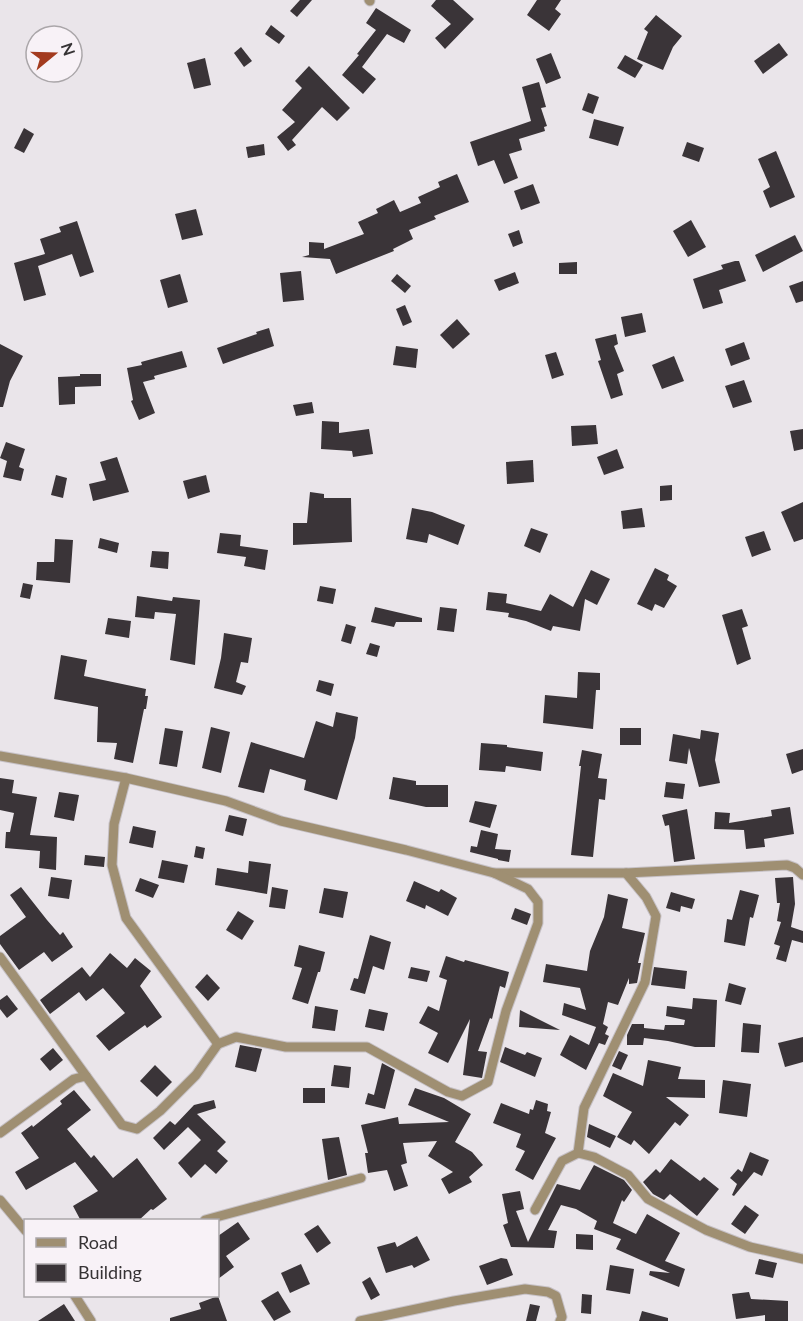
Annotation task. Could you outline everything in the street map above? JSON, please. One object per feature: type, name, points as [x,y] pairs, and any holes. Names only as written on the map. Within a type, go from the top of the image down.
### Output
[{"type":"street","points":[[0,756],[126,778],[226,801],[280,821],[494,873],[528,889],[538,902],[538,923],[506,1011],[488,1082],[462,1096],[448,1092],[367,1047],[286,1047],[236,1037],[218,1044],[196,1075],[160,1111],[136,1129],[122,1125],[0,957]]},
{"type":"street","points":[[126,778],[114,824],[112,865],[126,918],[218,1044]]},
{"type":"street","points":[[494,873],[626,873],[787,865],[803,875]]},
{"type":"street","points":[[578,1153],[584,1108],[645,982],[656,916],[646,897],[626,873]]},
{"type":"street","points":[[0,1133],[74,1079],[86,1076]]},
{"type":"street","points":[[535,1210],[562,1161],[578,1153],[594,1157],[628,1175],[648,1199],[706,1230],[750,1247],[803,1259]]},
{"type":"street","points":[[213,1219],[361,1178]]},
{"type":"street","points":[[0,1200],[24,1229]]},
{"type":"street","points":[[360,1321],[525,1289],[548,1292],[556,1296],[562,1317],[560,1321]]},
{"type":"street","points":[[76,1297],[91,1321]]},
{"type":"building","points":[[300,0],[312,0],[297,17],[290,11]]},
{"type":"building","points":[[436,0],[453,0],[474,19],[445,49],[435,38],[451,24],[431,6]]},
{"type":"building","points":[[537,0],[561,0],[555,9],[561,14],[549,31],[527,15]]},
{"type":"building","points":[[376,8],[411,30],[404,43],[387,34],[362,67],[376,79],[363,94],[342,75],[376,30],[366,23]]},
{"type":"building","points":[[656,15],[682,36],[673,47],[663,70],[637,59],[648,32],[644,29]]},
{"type":"building","points":[[271,25],[285,36],[279,44],[265,34]]},
{"type":"building","points":[[779,43],[788,55],[763,74],[754,61]]},
{"type":"building","points":[[241,47],[252,61],[244,67],[234,53]]},
{"type":"building","points":[[551,53],[561,78],[546,84],[536,59]]},
{"type":"building","points":[[625,55],[643,65],[635,78],[617,68]]},
{"type":"building","points":[[205,58],[211,85],[194,89],[187,63]]},
{"type":"building","points":[[309,66],[350,108],[337,121],[322,107],[292,140],[296,145],[288,151],[277,137],[295,122],[282,110],[302,88],[295,81]]},
{"type":"building","points":[[539,82],[546,107],[541,108],[547,126],[544,127],[545,131],[519,139],[522,150],[509,154],[518,178],[504,184],[494,160],[478,166],[470,142],[531,121],[522,87]]},
{"type":"building","points":[[588,93],[599,97],[593,114],[582,110]]},
{"type":"building","points":[[594,119],[624,127],[618,146],[589,138]]},
{"type":"building","points":[[24,128],[34,134],[24,153],[14,148]]},
{"type":"building","points":[[687,142],[704,148],[699,162],[682,156]]},
{"type":"building","points":[[264,144],[265,155],[248,158],[246,147]]},
{"type":"building","points":[[776,151],[795,197],[770,208],[763,191],[770,187],[758,159]]},
{"type":"building","points":[[457,174],[469,202],[434,216],[436,219],[409,230],[413,239],[393,249],[394,251],[336,274],[330,259],[302,257],[309,255],[309,242],[324,243],[324,249],[364,234],[358,222],[378,213],[376,209],[394,200],[400,212],[421,203],[418,197],[440,187],[438,182]]},
{"type":"building","points":[[533,184],[540,203],[521,210],[514,191]]},
{"type":"building","points":[[196,209],[203,235],[182,240],[175,214]]},
{"type":"building","points":[[691,220],[706,247],[688,257],[673,231]]},
{"type":"building","points":[[77,221],[94,272],[80,277],[72,254],[38,266],[46,295],[24,301],[14,263],[45,254],[40,239],[61,232],[59,227]]},
{"type":"building","points":[[519,230],[523,243],[513,247],[508,234]]},
{"type":"building","points":[[795,235],[803,251],[763,272],[755,255]]},
{"type":"building","points":[[739,261],[746,281],[719,290],[723,303],[703,309],[693,279],[723,269],[721,265]]},
{"type":"building","points":[[577,262],[577,274],[559,274],[559,263]]},
{"type":"building","points":[[301,271],[304,300],[283,302],[280,273]]},
{"type":"building","points":[[515,272],[519,283],[499,291],[494,280]]},
{"type":"building","points":[[180,274],[188,302],[168,308],[160,280]]},
{"type":"building","points":[[397,274],[411,286],[405,293],[391,281]]},
{"type":"building","points":[[803,281],[803,301],[796,303],[789,286]]},
{"type":"building","points":[[405,305],[412,322],[403,326],[396,309]]},
{"type":"building","points":[[642,313],[646,332],[625,337],[621,317]]},
{"type":"building","points":[[457,319],[470,334],[453,349],[440,335]]},
{"type":"building","points":[[269,328],[274,346],[223,364],[217,348]]},
{"type":"building","points":[[616,334],[618,344],[614,346],[624,371],[617,374],[623,395],[611,399],[598,361],[601,360],[595,339]]},
{"type":"building","points":[[744,342],[750,359],[731,366],[725,349]]},
{"type":"building","points":[[0,344],[23,356],[10,381],[3,407],[0,407]]},
{"type":"building","points":[[396,346],[418,349],[416,368],[393,365]]},
{"type":"building","points":[[182,351],[187,367],[154,376],[155,379],[143,382],[155,413],[139,420],[131,401],[133,400],[127,368]]},
{"type":"building","points":[[556,352],[564,375],[552,379],[545,355]]},
{"type":"building","points":[[674,356],[684,381],[662,389],[652,365]]},
{"type":"building","points":[[80,374],[101,374],[101,386],[75,387],[75,404],[59,405],[58,377],[80,376]]},
{"type":"building","points":[[744,380],[752,402],[733,408],[725,386]]},
{"type":"building","points":[[312,402],[314,413],[296,416],[293,405]]},
{"type":"building","points":[[322,421],[339,422],[339,433],[369,429],[373,454],[353,457],[352,451],[321,449]]},
{"type":"building","points":[[596,425],[598,444],[572,446],[571,426]]},
{"type":"building","points":[[803,429],[803,449],[794,451],[790,431]]},
{"type":"building","points":[[6,442],[25,449],[19,467],[24,469],[21,481],[3,477],[7,461],[0,458]]},
{"type":"building","points":[[617,449],[624,468],[604,475],[597,457]]},
{"type":"building","points":[[117,457],[129,492],[93,501],[89,484],[106,480],[100,462]]},
{"type":"building","points":[[533,460],[534,482],[507,484],[506,462]]},
{"type":"building","points":[[56,475],[67,478],[63,498],[51,495]]},
{"type":"building","points":[[206,475],[210,492],[188,499],[183,481]]},
{"type":"building","points":[[672,485],[672,500],[660,501],[660,486]]},
{"type":"building","points":[[310,492],[324,494],[324,498],[351,498],[352,542],[293,545],[293,523],[307,523]]},
{"type":"building","points":[[803,502],[803,539],[794,542],[781,512]]},
{"type":"building","points":[[412,508],[432,512],[465,525],[458,545],[429,534],[427,543],[406,539]]},
{"type":"building","points":[[642,508],[645,527],[623,529],[621,511]]},
{"type":"building","points":[[531,528],[548,534],[540,553],[524,546]]},
{"type":"building","points":[[764,531],[771,550],[752,557],[745,537]]},
{"type":"building","points":[[220,533],[241,535],[240,546],[268,550],[265,570],[244,566],[246,557],[217,553]]},
{"type":"building","points":[[100,538],[119,543],[117,553],[98,548]]},
{"type":"building","points":[[55,539],[73,540],[70,583],[36,580],[37,562],[54,562]]},
{"type":"building","points":[[152,551],[169,552],[168,569],[150,567]]},
{"type":"building","points":[[655,568],[669,575],[667,580],[677,586],[664,608],[655,604],[652,611],[637,604]]},
{"type":"building","points":[[591,570],[610,579],[597,605],[585,599],[580,631],[553,626],[551,631],[508,617],[509,613],[486,610],[488,592],[507,594],[506,603],[541,611],[550,594],[573,607]]},
{"type":"building","points":[[23,583],[33,585],[30,599],[20,597]]},
{"type":"building","points":[[320,586],[336,589],[333,604],[317,601]]},
{"type":"building","points":[[137,596],[172,601],[173,597],[200,600],[195,665],[170,660],[176,614],[155,612],[154,619],[135,617]]},
{"type":"building","points":[[375,607],[422,618],[422,622],[396,622],[394,627],[371,622]]},
{"type":"building","points":[[440,607],[457,609],[454,632],[437,630]]},
{"type":"building","points":[[742,609],[748,626],[742,628],[751,659],[737,665],[722,615]]},
{"type":"building","points":[[108,618],[131,621],[129,638],[105,634]]},
{"type":"building","points":[[346,624],[356,627],[351,644],[341,641]]},
{"type":"building","points":[[224,633],[252,638],[248,663],[241,662],[236,682],[246,686],[242,695],[214,688]]},
{"type":"building","points":[[370,643],[380,646],[377,657],[366,654]]},
{"type":"building","points":[[61,655],[87,660],[84,676],[146,689],[145,696],[148,696],[146,709],[144,709],[133,763],[114,759],[117,743],[97,742],[98,707],[54,699]]},
{"type":"building","points":[[578,672],[600,673],[600,690],[596,690],[593,729],[543,723],[545,695],[577,698]]},
{"type":"building","points":[[319,680],[334,684],[331,696],[316,691]]},
{"type":"building","points":[[336,712],[358,717],[355,738],[337,800],[304,790],[306,780],[270,769],[264,793],[238,787],[251,742],[304,758],[316,721],[333,727]]},
{"type":"building","points":[[211,727],[230,732],[221,773],[202,768]]},
{"type":"building","points":[[165,728],[183,731],[177,767],[159,764]]},
{"type":"building","points":[[620,728],[641,728],[641,745],[620,745]]},
{"type":"building","points":[[701,730],[719,733],[715,760],[720,783],[699,787],[689,748],[687,764],[669,761],[673,734],[700,739]]},
{"type":"building","points":[[481,743],[543,752],[541,771],[506,766],[505,772],[479,770]]},
{"type":"building","points":[[803,749],[803,770],[792,774],[786,754]]},
{"type":"building","points":[[582,750],[602,754],[598,778],[607,779],[605,800],[599,799],[593,857],[571,855]]},
{"type":"building","points":[[393,777],[416,781],[416,785],[448,785],[448,807],[426,807],[389,799]]},
{"type":"building","points":[[0,778],[14,780],[12,793],[37,797],[30,835],[57,837],[56,870],[39,868],[40,851],[5,848],[6,832],[10,832],[14,813],[0,810]]},
{"type":"building","points":[[666,782],[685,784],[683,799],[664,797]]},
{"type":"building","points":[[59,792],[79,795],[74,821],[54,817]]},
{"type":"building","points":[[475,801],[497,805],[490,828],[469,822]]},
{"type":"building","points":[[790,807],[794,834],[764,839],[765,847],[746,849],[744,830],[714,829],[715,812],[730,813],[729,823],[772,816],[771,810]]},
{"type":"building","points":[[687,809],[695,859],[674,862],[669,825],[665,826],[662,815]]},
{"type":"building","points":[[229,815],[247,819],[243,836],[225,831]]},
{"type":"building","points":[[133,826],[156,831],[153,848],[129,843]]},
{"type":"building","points":[[481,830],[498,834],[495,849],[511,850],[509,862],[470,852],[471,846],[477,847]]},
{"type":"building","points":[[196,846],[205,848],[203,859],[194,857]]},
{"type":"building","points":[[85,855],[105,857],[104,867],[84,865]]},
{"type":"building","points":[[162,860],[188,865],[184,883],[158,878]]},
{"type":"building","points":[[249,861],[271,864],[267,894],[215,885],[217,868],[248,873]]},
{"type":"building","points":[[51,877],[72,880],[69,899],[48,896]]},
{"type":"building","points":[[793,877],[795,904],[791,927],[803,931],[803,943],[792,940],[786,962],[776,959],[780,946],[774,944],[781,922],[777,921],[780,903],[777,903],[775,878]]},
{"type":"building","points":[[140,878],[159,885],[153,898],[135,891]]},
{"type":"building","points":[[414,881],[439,892],[441,889],[457,898],[448,916],[426,905],[425,909],[406,901]]},
{"type":"building","points":[[21,887],[60,935],[63,932],[73,947],[52,962],[44,952],[19,970],[0,944],[0,936],[26,917],[10,895]]},
{"type":"building","points":[[272,887],[288,890],[285,909],[269,907]]},
{"type":"building","points":[[324,888],[348,892],[343,918],[319,913]]},
{"type":"building","points":[[740,890],[759,895],[753,918],[750,917],[745,946],[724,942],[727,919],[732,920]]},
{"type":"building","points":[[671,892],[695,899],[692,909],[681,906],[680,912],[666,908]]},
{"type":"building","points":[[608,894],[628,899],[622,928],[645,933],[638,963],[641,963],[637,983],[629,984],[629,978],[618,1005],[608,1002],[603,1024],[608,1027],[605,1034],[609,1036],[605,1045],[599,1043],[586,1070],[560,1055],[570,1035],[589,1045],[596,1027],[562,1015],[564,1003],[586,1010],[580,988],[543,982],[546,964],[587,971],[590,951],[604,917]]},
{"type":"building","points":[[515,908],[531,914],[527,925],[511,919]]},
{"type":"building","points":[[238,911],[254,921],[242,940],[226,930]]},
{"type":"building","points":[[370,935],[391,942],[384,970],[373,966],[365,994],[350,990],[354,978],[358,979]]},
{"type":"building","points":[[299,945],[325,952],[308,1004],[292,999],[302,968],[294,966]]},
{"type":"building","points":[[110,953],[127,968],[135,958],[151,971],[140,986],[162,1017],[147,1028],[145,1025],[109,1051],[96,1036],[125,1013],[103,988],[86,1001],[79,992],[50,1014],[40,1000],[82,967],[90,977]]},
{"type":"building","points":[[446,956],[509,972],[505,988],[500,986],[492,1019],[490,1018],[478,1051],[487,1052],[482,1078],[463,1075],[470,1019],[448,1063],[428,1053],[438,1033],[419,1023],[428,1006],[439,1011],[447,980],[439,977]]},
{"type":"building","points":[[411,967],[430,971],[427,982],[408,978]]},
{"type":"building","points":[[654,967],[687,971],[685,989],[651,985]]},
{"type":"building","points":[[207,974],[220,988],[208,1001],[195,987]]},
{"type":"building","points":[[729,983],[746,988],[741,1005],[725,1001]]},
{"type":"building","points":[[7,995],[18,1009],[7,1018],[0,1009],[0,1000]]},
{"type":"building","points":[[693,998],[717,1000],[715,1047],[695,1047],[644,1038],[643,1045],[627,1045],[627,1035],[632,1024],[644,1024],[644,1028],[664,1030],[665,1025],[684,1025],[685,1020],[666,1016],[667,1006],[692,1009]]},
{"type":"building","points":[[315,1006],[338,1010],[335,1031],[312,1028]]},
{"type":"building","points":[[369,1009],[388,1013],[384,1031],[365,1027]]},
{"type":"building","points":[[520,1010],[560,1030],[519,1027]]},
{"type":"building","points":[[743,1023],[761,1025],[759,1053],[741,1052]]},
{"type":"building","points":[[803,1037],[803,1062],[785,1067],[778,1043]]},
{"type":"building","points":[[240,1045],[262,1049],[256,1072],[235,1067]]},
{"type":"building","points":[[505,1047],[525,1055],[527,1052],[542,1058],[535,1077],[500,1062]]},
{"type":"building","points":[[53,1048],[63,1060],[50,1071],[40,1059]]},
{"type":"building","points":[[619,1051],[628,1055],[621,1070],[612,1066]]},
{"type":"building","points":[[648,1060],[681,1067],[678,1079],[705,1080],[705,1098],[666,1097],[689,1115],[680,1126],[675,1122],[649,1154],[634,1140],[631,1145],[617,1137],[632,1112],[603,1096],[613,1073],[643,1086]]},
{"type":"building","points":[[382,1063],[395,1070],[385,1109],[365,1104],[368,1093],[374,1095]]},
{"type":"building","points":[[155,1065],[172,1082],[157,1097],[140,1081]]},
{"type":"building","points":[[334,1065],[351,1067],[349,1088],[331,1086]]},
{"type":"building","points":[[723,1080],[751,1084],[747,1117],[719,1113]]},
{"type":"building","points":[[303,1088],[325,1088],[325,1103],[303,1103]]},
{"type":"building","points":[[415,1088],[444,1098],[471,1114],[455,1142],[472,1152],[483,1165],[469,1177],[472,1182],[449,1194],[441,1179],[453,1172],[428,1156],[437,1141],[403,1143],[407,1163],[401,1165],[408,1186],[394,1191],[387,1170],[368,1173],[365,1153],[368,1153],[361,1125],[398,1117],[399,1124],[449,1122],[408,1105]]},
{"type":"building","points":[[74,1090],[91,1110],[67,1129],[91,1158],[94,1155],[113,1178],[137,1158],[167,1199],[140,1219],[80,1219],[73,1206],[98,1191],[75,1162],[26,1190],[15,1172],[39,1158],[21,1133],[32,1125],[33,1127],[62,1104],[60,1101]]},
{"type":"building","points":[[214,1100],[216,1108],[197,1114],[226,1142],[217,1151],[228,1161],[216,1174],[205,1164],[191,1178],[178,1163],[201,1140],[188,1127],[164,1150],[153,1138],[170,1121],[175,1125],[194,1105]]},
{"type":"building","points":[[536,1100],[548,1104],[547,1111],[551,1112],[545,1133],[556,1138],[533,1180],[515,1170],[525,1151],[516,1147],[521,1134],[493,1123],[501,1103],[529,1114]]},
{"type":"building","points":[[589,1124],[616,1136],[610,1148],[587,1137]]},
{"type":"building","points":[[339,1137],[347,1175],[328,1180],[322,1139]]},
{"type":"building","points":[[750,1152],[769,1160],[762,1176],[754,1172],[734,1196],[732,1195],[737,1184],[730,1178],[738,1169],[742,1172]]},
{"type":"building","points":[[671,1159],[700,1181],[704,1177],[719,1189],[697,1216],[670,1194],[664,1200],[653,1194],[643,1182],[656,1169],[660,1173]]},
{"type":"building","points":[[594,1165],[624,1180],[632,1190],[624,1202],[622,1200],[613,1223],[636,1234],[647,1214],[680,1233],[665,1261],[685,1269],[679,1287],[649,1275],[650,1271],[670,1273],[616,1249],[621,1239],[594,1229],[597,1221],[576,1209],[561,1205],[548,1230],[557,1231],[554,1248],[511,1247],[503,1225],[508,1223],[502,1194],[520,1191],[524,1209],[516,1211],[528,1242],[557,1184],[580,1190]]},
{"type":"building","points":[[745,1205],[759,1215],[745,1234],[731,1224]]},
{"type":"building","points":[[238,1222],[250,1239],[226,1256],[234,1267],[219,1278],[219,1235]]},
{"type":"building","points":[[318,1225],[331,1243],[317,1253],[304,1234]]},
{"type":"building","points":[[576,1234],[593,1235],[593,1250],[576,1249]]},
{"type":"building","points":[[417,1236],[430,1260],[414,1268],[412,1265],[386,1273],[377,1247],[395,1242],[397,1247]]},
{"type":"building","points":[[501,1258],[507,1259],[513,1275],[487,1285],[479,1266]]},
{"type":"building","points":[[759,1259],[777,1263],[773,1278],[755,1274]]},
{"type":"building","points":[[301,1264],[310,1284],[290,1293],[281,1273]]},
{"type":"building","points":[[610,1265],[634,1269],[630,1294],[606,1290]]},
{"type":"building","points":[[370,1277],[380,1295],[371,1300],[362,1282]]},
{"type":"building","points":[[278,1291],[291,1312],[274,1321],[261,1301]]},
{"type":"building","points":[[749,1292],[751,1299],[788,1301],[788,1321],[765,1321],[765,1315],[736,1319],[732,1294]]},
{"type":"building","points":[[582,1294],[592,1295],[591,1314],[581,1313]]},
{"type":"building","points":[[218,1297],[227,1321],[170,1321],[170,1318],[201,1309],[199,1303]]},
{"type":"building","points":[[64,1304],[75,1321],[38,1321]]},
{"type":"building","points":[[530,1304],[540,1306],[536,1321],[526,1321]]},
{"type":"building","points":[[642,1311],[668,1318],[668,1321],[639,1321]]}]
